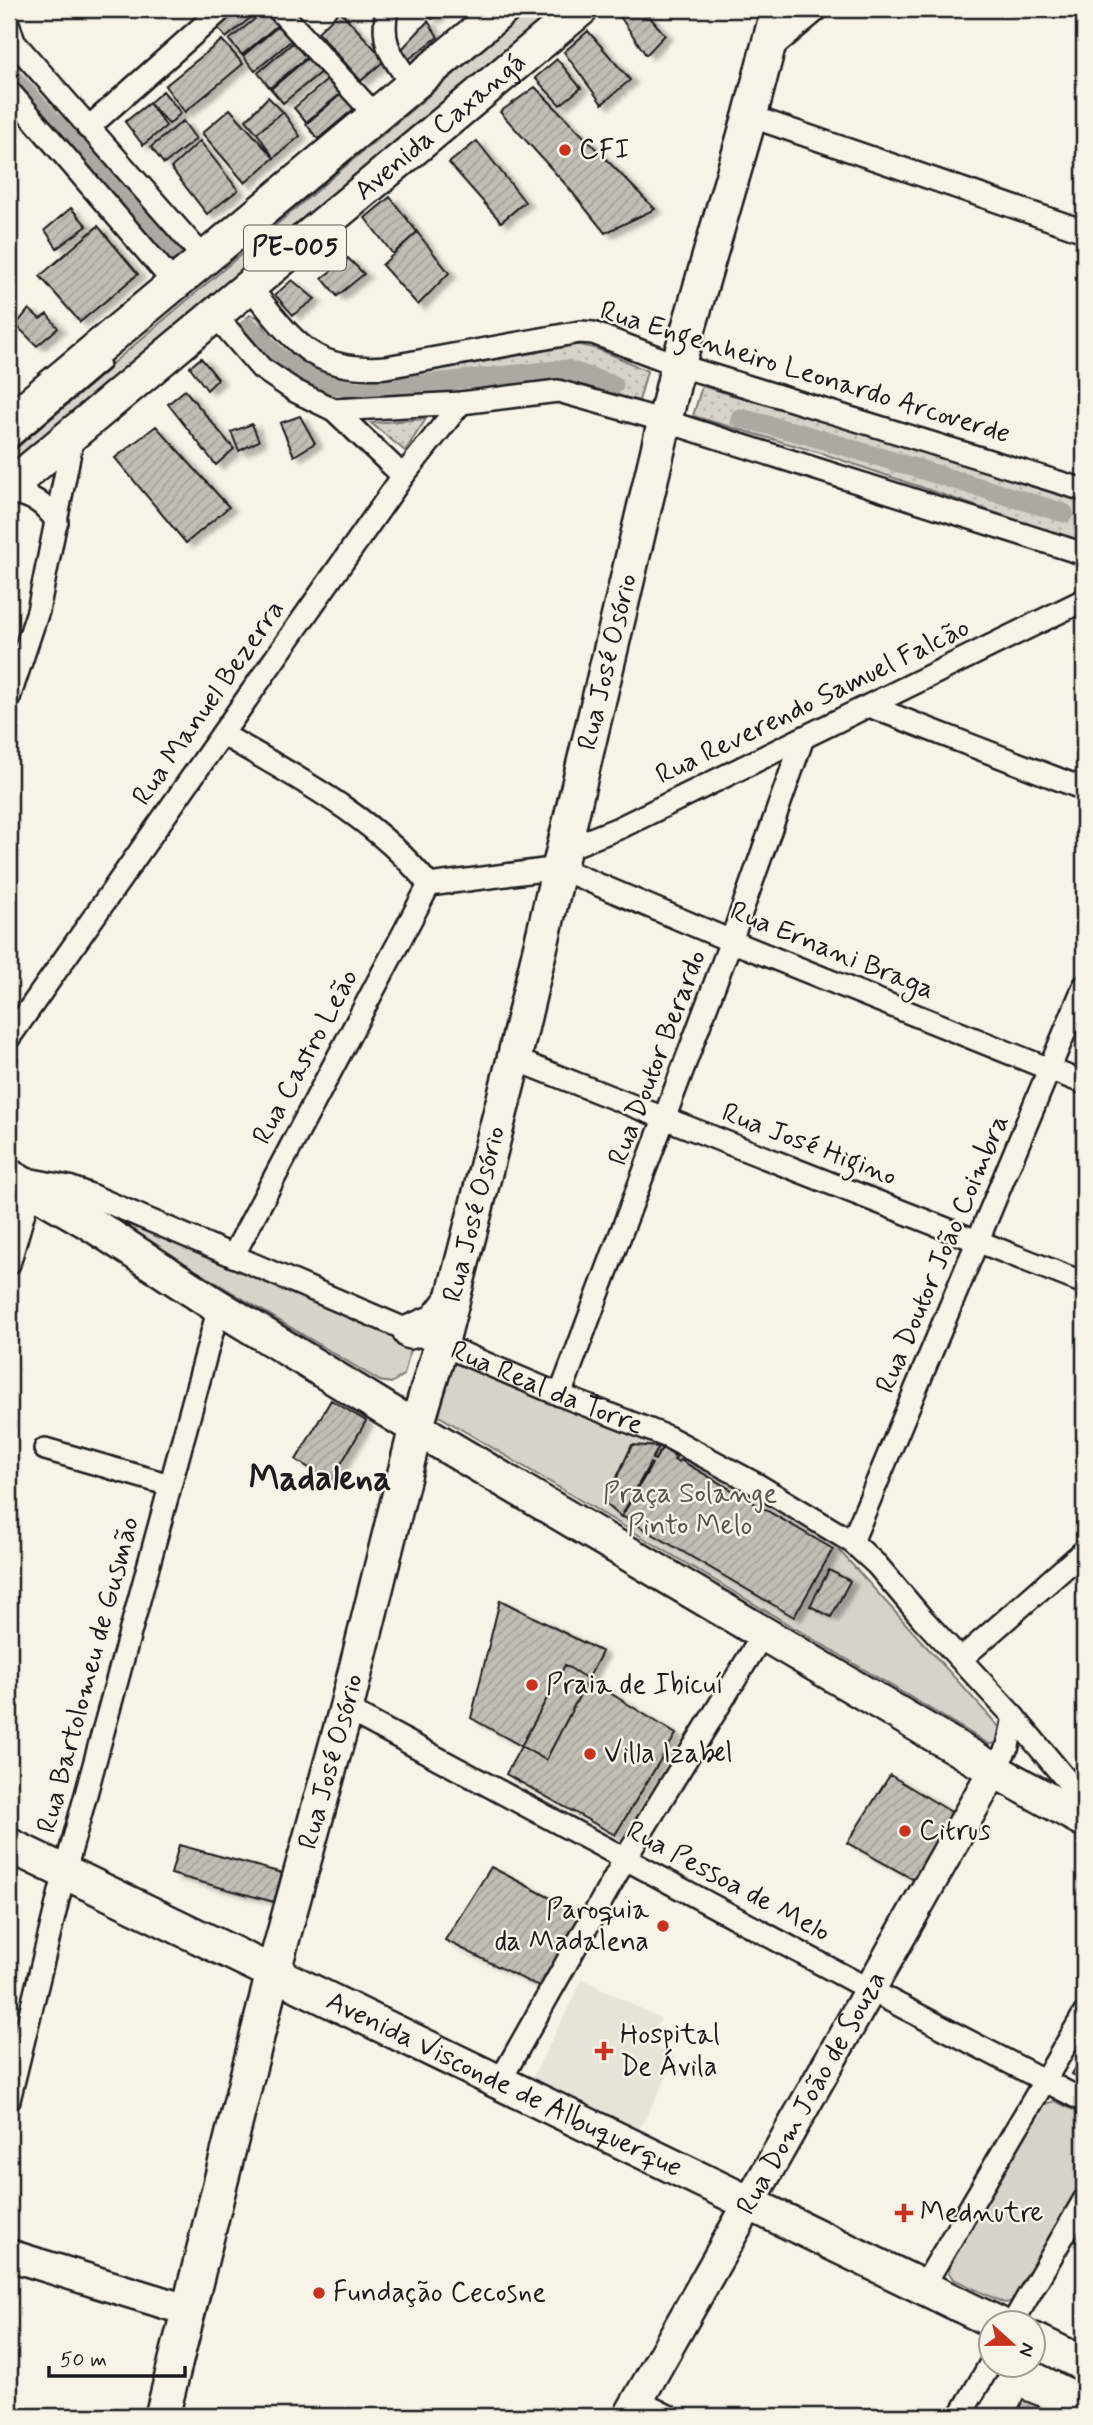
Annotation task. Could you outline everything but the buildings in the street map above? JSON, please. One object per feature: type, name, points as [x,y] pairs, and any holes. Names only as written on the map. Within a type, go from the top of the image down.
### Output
[{"type":"main road","name":"Avenida Caxangá","points":[[9,422],[503,9]]},
{"type":"main road","name":"Avenida Caxangá","points":[[9,490],[74,432],[581,9]]},
{"type":"main road","name":"Rua José Osório","points":[[162,2416],[273,1973],[346,1709],[416,1428],[441,1345],[514,1059],[678,365],[778,9]]},
{"type":"main road","points":[[16,1180],[90,1223],[219,1307],[416,1428],[994,1770],[1084,1820]]},
{"type":"main road","points":[[410,1332],[436,1321],[452,1300]]},
{"type":"main road","name":"Avenida Visconde de Albuquerque","points":[[9,1845],[978,2313]]},
{"type":"main road","points":[[230,1951],[261,1940],[288,1917]]},
{"type":"main road","points":[[1048,2347],[1084,2364]]},
{"type":"street","points":[[88,128],[222,9]]},
{"type":"street","points":[[278,9],[375,115]]},
{"type":"street","points":[[387,9],[384,34],[387,48],[412,85]]},
{"type":"street","points":[[767,52],[818,9]]},
{"type":"street","points":[[9,26],[14,42],[204,258]]},
{"type":"street","points":[[9,91],[174,284]]},
{"type":"street","points":[[750,116],[1084,231]]},
{"type":"street","name":"Rua Engenheiro Leonardo Arcoverde","points":[[249,286],[297,344],[334,365],[361,369],[386,367],[580,332],[612,338],[678,365],[1084,490]]},
{"type":"street","points":[[215,315],[261,368],[295,391],[334,410],[403,476]]},
{"type":"street","points":[[334,410],[461,403],[558,391],[665,421],[1084,554]]},
{"type":"street","name":"Rua Manuel Bezerra","points":[[9,1038],[403,476],[461,403]]},
{"type":"street","points":[[9,698],[38,611],[74,432]]},
{"type":"street","points":[[9,490],[39,500],[57,522]]},
{"type":"street","name":"Rua Reverendo Samuel Falcão","points":[[429,884],[561,859],[1084,600]]},
{"type":"street","points":[[869,706],[1084,789]]},
{"type":"street","points":[[222,734],[317,789],[375,828],[411,862],[429,884]]},
{"type":"street","name":"Rua Doutor Berardo","points":[[560,1395],[665,1120],[803,738]]},
{"type":"street","name":"Rua Ernani Braga","points":[[561,859],[731,941],[1084,1083]]},
{"type":"street","name":"Rua Castro Leão","points":[[233,1256],[429,884]]},
{"type":"street","name":"Rua Doutor João Coimbra","points":[[852,1542],[1084,986]]},
{"type":"street","name":"Rua José Higino","points":[[514,1059],[1084,1283]]},
{"type":"street","points":[[9,1264],[16,1180]]},
{"type":"street","name":"Rua Real da Torre","points":[[16,1180],[69,1187],[560,1395],[668,1437],[756,1484],[852,1542],[877,1565],[922,1619],[1014,1717],[1084,1801]]},
{"type":"street","name":"Rua Bartolomeu de Gusmão","points":[[9,2100],[65,1871],[219,1307]]},
{"type":"street","points":[[45,1449],[170,1485]]},
{"type":"street","points":[[961,1659],[1084,1551]]},
{"type":"street","points":[[500,2081],[625,1859],[763,1634]]},
{"type":"street","name":"Rua Pessoa de Melo","points":[[346,1709],[870,1990],[1084,2101]]},
{"type":"street","points":[[994,1770],[1008,1746],[1014,1717]]},
{"type":"street","name":"Rua Dom João de Souza","points":[[633,2409],[994,1770]]},
{"type":"street","points":[[923,2287],[1084,2014]]},
{"type":"street","points":[[1020,2310],[1084,2200]]},
{"type":"street","points":[[9,2255],[187,2310]]},
{"type":"street","points":[[960,2416],[981,2380]]},
{"type":"street","points":[[633,2409],[668,2416]]},
{"type":"lane","points":[[9,472],[564,9]]},
{"type":"lane","points":[[9,445],[114,356]]},
{"type":"shaded area","name":"Hospital De Ávila","points":[[583,1979],[661,2019],[648,2043],[676,2058],[637,2135],[531,2080]]},
{"type":"green space","points":[[531,9],[558,9],[9,470],[9,451]]},
{"type":"green space","points":[[9,44],[193,255],[179,265],[9,61]]},
{"type":"green space","points":[[250,315],[258,317],[275,342],[295,359],[317,370],[341,376],[393,375],[546,346],[571,345],[601,350],[647,371],[639,401],[550,378],[353,396],[318,391],[280,370],[238,326]]},
{"type":"green space","points":[[702,386],[1084,501],[1084,543],[824,454],[693,416]]},
{"type":"green space","points":[[426,419],[405,451],[371,423]]},
{"type":"green space","points":[[58,1188],[401,1339],[410,1350],[404,1375],[391,1383],[380,1381]]},
{"type":"green space","name":"Praça Solange Pinto Melo","points":[[457,1362],[704,1464],[830,1540],[1002,1730],[999,1743],[989,1744],[439,1416],[451,1364]]},
{"type":"green space","points":[[1055,2101],[1084,2115],[1084,2182],[1018,2295],[1010,2302],[1004,2303],[953,2279],[949,2273],[949,2263],[1042,2105]]},
{"type":"waterway","points":[[9,74],[178,257]]},
{"type":"waterway","points":[[249,327],[280,358],[321,381],[356,391],[566,369],[614,385]]},
{"type":"waterway","points":[[740,418],[800,433],[1064,513]]},
{"type":"place","name":"CFI","points":[[565,150]]},
{"type":"place","name":"Praia de Ibicuí","points":[[532,1685]]},
{"type":"place","name":"Villa Izabel","points":[[590,1754]]},
{"type":"place","name":"Citrus","points":[[905,1831]]},
{"type":"place","name":"Paroquia da Madalena","points":[[663,1926]]},
{"type":"place","name":"Hospital De Ávila","points":[[604,2051]]},
{"type":"place","name":"Mednutre","points":[[904,2213]]},
{"type":"place","name":"Fundação Cecosne","points":[[319,2293]]},
{"type":"district","name":"Madalena","points":[[320,1479]]}]
